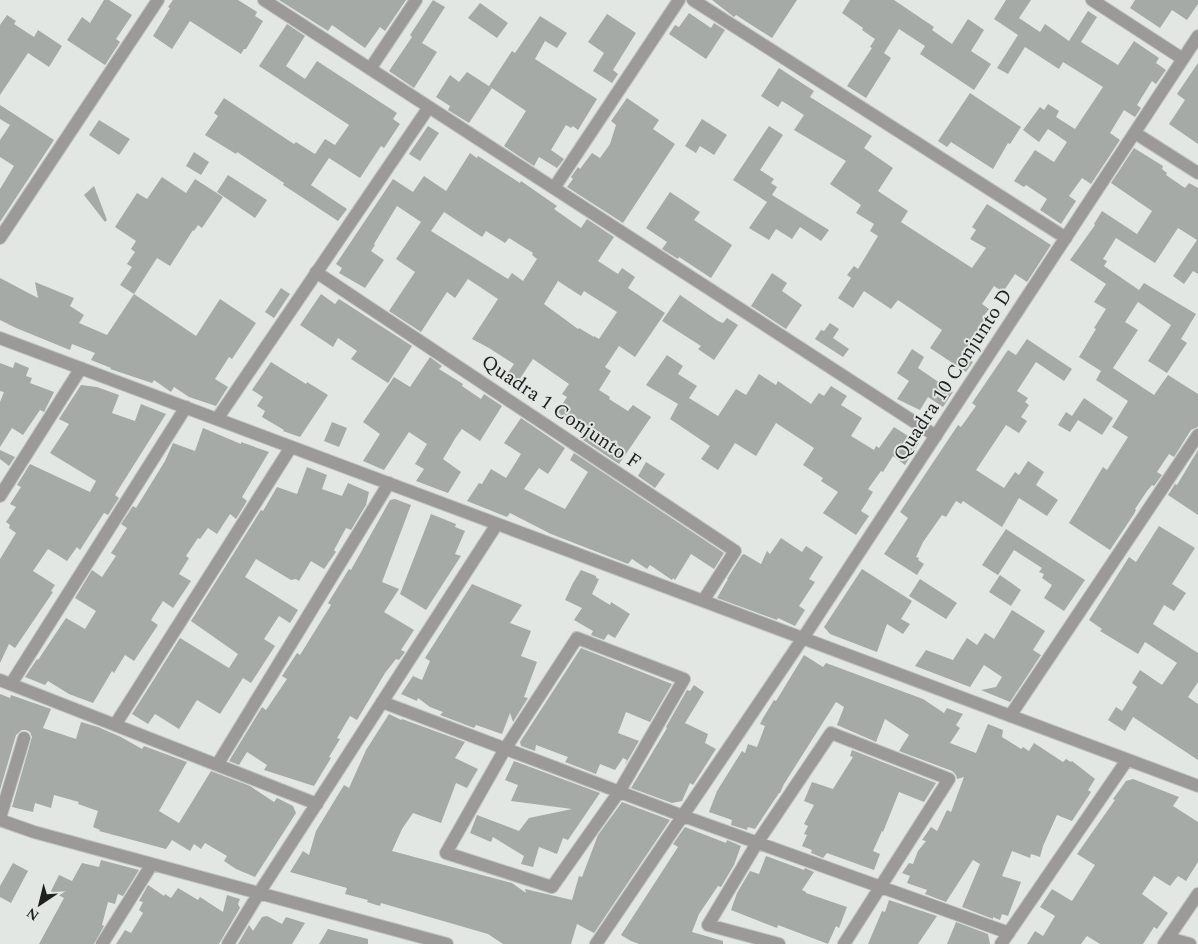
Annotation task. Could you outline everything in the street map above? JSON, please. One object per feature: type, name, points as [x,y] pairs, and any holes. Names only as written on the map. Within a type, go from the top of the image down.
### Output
[{"type":"street","points":[[0,238],[158,0]]},
{"type":"street","points":[[264,0],[936,436]]},
{"type":"street","points":[[370,69],[416,0]]},
{"type":"street","points":[[554,188],[680,0]]},
{"type":"street","points":[[693,0],[1066,238]]},
{"type":"street","points":[[1092,0],[1183,60]]},
{"type":"street","name":"Quadra 10 Conjunto D","points":[[596,944],[803,638],[1198,36]]},
{"type":"street","points":[[217,419],[429,107]]},
{"type":"street","points":[[1135,133],[1198,173]]},
{"type":"street","name":"Quadra 1 Conjunto F","points":[[316,272],[735,551],[703,601]]},
{"type":"street","points":[[0,338],[1198,786]]},
{"type":"street","points":[[0,496],[81,368]]},
{"type":"street","points":[[186,407],[5,682],[317,804]]},
{"type":"street","points":[[1010,716],[1198,435]]},
{"type":"street","points":[[116,725],[291,447]]},
{"type":"street","points":[[217,765],[389,483]]},
{"type":"street","points":[[228,944],[496,524]]},
{"type":"street","points":[[577,638],[684,679],[619,792],[552,887],[446,853],[505,749],[577,638]]},
{"type":"street","points":[[382,702],[683,816],[1009,933]]},
{"type":"street","points":[[779,944],[708,925],[757,843],[831,733],[949,779],[844,944]]},
{"type":"street","points":[[24,738],[0,819],[34,832],[259,893],[416,940],[447,944]]},
{"type":"street","points":[[1001,944],[1126,760]]},
{"type":"street","points":[[102,944],[152,864]]},
{"type":"street","points":[[1190,944],[1166,941],[1198,894]]},
{"type":"building","points":[[104,0],[109,0],[132,15],[116,39],[120,42],[105,65],[67,40],[82,17],[90,23]]},
{"type":"building","points":[[173,0],[238,0],[257,12],[255,16],[263,21],[241,54],[190,21],[172,49],[153,36]]},
{"type":"building","points":[[279,0],[406,0],[385,31],[380,27],[365,48],[332,25],[328,31]]},
{"type":"building","points":[[433,0],[445,7],[422,43],[437,52],[414,88],[389,71],[412,37],[410,35]]},
{"type":"building","points":[[712,0],[797,0],[772,38],[736,15],[734,17]]},
{"type":"building","points":[[850,0],[894,0],[934,27],[932,30],[952,44],[968,19],[984,30],[971,51],[991,64],[974,90],[920,54],[925,46],[899,29],[884,53],[891,58],[866,98],[847,86],[872,48],[870,47],[875,39],[842,13]]},
{"type":"building","points":[[1006,0],[1031,0],[1019,18],[1040,32],[1045,24],[1069,41],[1088,11],[1097,17],[1081,42],[1118,65],[1134,41],[1159,58],[1156,63],[1166,70],[1156,84],[1152,81],[1137,105],[1141,108],[1135,117],[1124,110],[1110,133],[1120,140],[1091,184],[1082,178],[1069,196],[1076,201],[1061,224],[1040,210],[1047,199],[1026,185],[1024,187],[1014,181],[1035,150],[1054,162],[1067,142],[1048,129],[1039,142],[1023,130],[1040,107],[1044,110],[1048,104],[1059,111],[1056,117],[1075,129],[1103,87],[1063,62],[1059,69],[1025,47],[1008,74],[997,68],[1018,35],[994,19]]},
{"type":"building","points":[[1135,0],[1198,0],[1198,4],[1187,20],[1172,10],[1160,28],[1130,8]]},
{"type":"building","points":[[480,3],[508,23],[497,38],[468,18]]},
{"type":"building","points":[[689,13],[711,28],[714,23],[725,30],[706,59],[669,34],[675,25],[679,27]]},
{"type":"building","points":[[607,14],[636,33],[613,70],[618,74],[612,83],[593,71],[604,53],[588,42]]},
{"type":"building","points":[[7,15],[16,21],[14,24],[34,37],[38,30],[62,46],[49,67],[28,53],[0,95],[0,25]]},
{"type":"building","points":[[540,16],[567,33],[557,48],[545,41],[535,59],[597,99],[578,130],[573,126],[571,128],[566,125],[551,150],[564,159],[557,168],[539,157],[534,166],[504,146],[526,111],[489,86],[512,51],[515,53]]},
{"type":"building","points":[[287,24],[305,36],[286,66],[305,79],[317,61],[397,113],[393,119],[400,124],[384,148],[381,146],[360,178],[329,158],[311,185],[347,209],[338,221],[237,152],[236,154],[205,135],[218,116],[214,113],[224,98],[294,144],[296,142],[315,154],[325,139],[335,145],[349,125],[259,66]]},
{"type":"building","points":[[1198,63],[1198,144],[1169,124],[1185,100],[1177,94]]},
{"type":"building","points":[[779,68],[814,91],[810,97],[872,136],[864,148],[893,168],[878,191],[908,211],[901,222],[972,268],[986,248],[970,239],[976,230],[972,227],[987,204],[1051,245],[1027,282],[1015,274],[1003,292],[994,286],[982,304],[989,309],[983,317],[991,323],[969,360],[973,362],[966,372],[930,348],[942,330],[898,300],[891,309],[864,291],[853,308],[838,298],[851,278],[847,275],[854,266],[858,269],[878,236],[870,231],[874,224],[856,213],[861,205],[830,184],[846,161],[794,130],[804,115],[782,101],[778,107],[761,96]]},
{"type":"building","points":[[467,72],[492,88],[469,123],[448,110],[450,106],[436,97],[450,75],[459,82]]},
{"type":"building","points":[[970,93],[1021,127],[1010,144],[1008,143],[993,169],[951,142],[947,147],[938,141]]},
{"type":"building","points":[[627,98],[659,120],[653,129],[675,144],[623,223],[567,187],[578,167],[580,169],[592,153],[600,158],[610,144],[616,125],[611,121]]},
{"type":"building","points":[[0,105],[54,140],[0,222],[0,189],[14,166],[0,157],[0,140],[10,125],[0,119]]},
{"type":"building","points":[[702,119],[727,135],[714,155],[700,146],[696,153],[685,146]]},
{"type":"building","points":[[99,120],[130,139],[119,155],[89,135]]},
{"type":"building","points":[[428,126],[439,133],[420,161],[409,154]]},
{"type":"building","points":[[769,126],[783,135],[760,170],[774,179],[771,183],[777,187],[772,195],[829,230],[821,241],[800,227],[792,239],[776,229],[769,240],[749,228],[767,202],[733,180]]},
{"type":"building","points":[[1134,148],[1163,166],[1162,169],[1167,173],[1166,175],[1185,188],[1189,183],[1198,188],[1198,274],[1193,271],[1184,284],[1173,276],[1197,240],[1178,228],[1155,263],[1116,238],[1103,259],[1107,261],[1104,266],[1139,290],[1144,283],[1196,314],[1181,339],[1187,343],[1167,373],[1148,361],[1171,325],[1138,302],[1125,322],[1138,330],[1113,368],[1154,395],[1168,375],[1198,394],[1198,427],[1191,430],[1174,457],[1169,454],[1157,472],[1162,475],[1154,486],[1152,485],[1147,491],[1110,550],[1069,523],[1103,467],[1107,470],[1128,437],[1112,427],[1128,401],[1096,380],[1101,371],[1079,357],[1106,309],[1094,302],[1106,284],[1070,260],[1095,225],[1102,211],[1137,234],[1152,211],[1111,183]]},
{"type":"building","points":[[194,152],[209,162],[201,175],[186,166]]},
{"type":"building","points":[[470,153],[477,158],[478,156],[520,183],[521,181],[557,206],[554,209],[581,228],[587,219],[614,237],[598,261],[618,274],[622,268],[635,277],[628,288],[665,313],[635,357],[619,346],[605,367],[611,371],[599,390],[628,411],[633,405],[651,417],[619,464],[583,440],[586,435],[559,416],[561,414],[557,412],[567,397],[562,394],[569,384],[533,359],[515,386],[504,379],[514,364],[472,339],[498,299],[468,279],[455,298],[447,292],[421,332],[389,311],[415,272],[396,259],[421,222],[397,206],[371,251],[384,260],[365,288],[339,273],[342,268],[336,264],[393,179],[413,192],[424,176],[446,191]],"holes":[[[444,212],[482,237],[486,231],[505,243],[509,238],[533,253],[532,255],[537,259],[523,281],[512,273],[508,279],[431,231]],[[558,281],[581,296],[584,291],[617,312],[599,339],[578,329],[544,304]]]},
{"type":"building","points":[[228,175],[267,200],[255,218],[217,192]]},
{"type":"building","points":[[162,177],[186,193],[195,179],[223,197],[202,228],[198,225],[193,230],[170,266],[157,258],[134,294],[120,285],[132,267],[127,264],[135,252],[131,249],[136,241],[115,227],[137,193],[147,199]]},
{"type":"building","points":[[94,186],[107,220],[105,222],[84,195]]},
{"type":"building","points":[[670,192],[700,212],[694,220],[732,245],[711,278],[679,257],[678,259],[662,249],[667,242],[646,228]]},
{"type":"building","points":[[772,273],[787,283],[782,291],[802,305],[786,329],[751,306]]},
{"type":"building","points":[[0,278],[38,298],[35,282],[74,298],[70,306],[84,315],[79,323],[107,335],[134,294],[196,336],[220,299],[256,323],[232,359],[229,357],[215,379],[228,387],[216,406],[189,397],[174,387],[171,392],[154,380],[152,383],[110,369],[91,360],[95,353],[72,344],[70,350],[0,320]]},
{"type":"building","points":[[281,288],[290,294],[274,318],[265,312]]},
{"type":"building","points":[[321,294],[335,304],[339,299],[412,346],[388,383],[351,359],[357,351],[338,338],[333,347],[300,325]]},
{"type":"building","points":[[680,295],[718,321],[723,323],[727,318],[738,325],[714,360],[698,349],[701,346],[662,321]]},
{"type":"building","points":[[830,323],[839,329],[833,338],[849,349],[843,357],[815,339],[821,330],[824,331]]},
{"type":"building","points":[[1027,339],[1072,369],[1064,381],[1036,362],[1017,391],[1028,398],[1025,402],[1029,405],[1021,417],[1027,421],[1019,433],[1006,425],[976,470],[1004,488],[1015,472],[1019,475],[1028,461],[1044,472],[1036,485],[1058,500],[1047,516],[1019,498],[1002,527],[963,501],[961,504],[956,501],[946,517],[942,515],[923,542],[916,557],[924,564],[917,575],[884,554],[908,518],[900,512],[958,425],[961,427],[976,406],[972,403],[1008,350],[1016,355]]},
{"type":"building","points":[[912,349],[924,357],[918,368],[953,392],[943,407],[928,397],[920,410],[897,399],[909,381],[897,373]]},
{"type":"building","points":[[667,355],[683,366],[678,374],[697,386],[689,398],[718,416],[736,389],[746,395],[759,374],[776,385],[778,381],[811,404],[819,393],[824,396],[831,386],[847,396],[841,405],[862,418],[851,436],[874,450],[876,446],[879,448],[894,427],[919,443],[905,465],[893,456],[883,472],[881,471],[868,489],[873,492],[861,511],[869,516],[856,535],[823,513],[838,492],[821,481],[823,478],[803,465],[814,448],[776,423],[756,456],[735,443],[718,470],[701,459],[710,446],[670,419],[678,404],[646,385]]},
{"type":"building","points":[[430,357],[442,366],[439,369],[463,384],[462,386],[481,399],[484,394],[502,406],[480,441],[462,429],[456,437],[443,459],[461,472],[448,493],[416,481],[424,469],[415,464],[427,444],[409,432],[384,470],[363,461],[380,434],[363,422],[394,377],[410,387]]},
{"type":"building","points":[[15,362],[29,368],[26,376],[32,378],[30,383],[54,392],[44,412],[40,410],[23,435],[12,428],[0,447],[0,402],[4,392],[0,391],[0,363],[13,368]]},
{"type":"building","points":[[271,362],[306,384],[307,382],[328,395],[300,437],[283,431],[262,417],[265,411],[257,406],[263,397],[252,390]]},
{"type":"building","points":[[81,385],[97,387],[119,395],[112,413],[135,421],[141,404],[166,414],[115,495],[119,498],[108,515],[104,513],[80,550],[77,547],[67,561],[48,549],[33,571],[55,585],[51,591],[53,592],[15,648],[9,644],[0,663],[0,559],[16,533],[9,528],[10,525],[6,522],[16,507],[10,504],[21,487],[17,485],[30,464],[90,492],[96,481],[50,453],[69,424],[59,419]]},
{"type":"building","points":[[1084,398],[1113,418],[1102,435],[1078,420],[1070,432],[1058,425],[1066,412],[1072,416]]},
{"type":"building","points":[[521,418],[565,448],[548,474],[539,468],[524,489],[565,509],[588,472],[570,460],[574,453],[724,553],[714,569],[691,554],[675,580],[673,578],[672,580],[650,565],[647,569],[632,559],[628,564],[551,534],[510,513],[507,517],[467,501],[479,483],[482,484],[491,469],[506,478],[521,454],[504,443]]},
{"type":"building","points":[[332,422],[347,428],[339,447],[324,441]]},
{"type":"building","points":[[203,428],[241,444],[241,442],[269,452],[242,497],[247,501],[236,519],[230,514],[217,534],[208,528],[200,539],[198,538],[186,556],[189,558],[179,574],[191,581],[173,608],[163,601],[151,620],[158,625],[134,661],[125,655],[114,673],[112,671],[93,703],[69,694],[48,681],[45,685],[25,677],[66,618],[85,629],[96,611],[75,598],[92,570],[102,577],[116,556],[111,553],[127,528],[121,524],[133,506],[136,508],[165,461],[173,443],[195,451]]},
{"type":"building","points":[[0,450],[15,457],[9,466],[0,459]]},
{"type":"building","points":[[1198,450],[1198,515],[1168,495],[1175,484],[1177,485]]},
{"type":"building","points":[[646,462],[665,474],[655,488],[638,476]]},
{"type":"building","points":[[307,467],[327,475],[322,489],[342,496],[348,483],[369,492],[366,505],[351,530],[346,528],[334,550],[336,552],[324,569],[311,561],[299,581],[296,579],[291,580],[256,559],[245,577],[298,610],[290,623],[279,616],[264,639],[275,646],[251,683],[243,678],[220,714],[197,700],[179,729],[155,714],[148,724],[132,714],[180,638],[229,668],[238,654],[191,621],[277,487],[297,494]]},
{"type":"building","points":[[395,499],[411,505],[382,582],[399,589],[384,612],[414,630],[401,650],[405,652],[399,660],[396,659],[385,673],[357,720],[350,716],[337,738],[340,739],[329,757],[331,758],[314,786],[264,770],[267,765],[247,752],[239,765],[229,761],[262,707],[266,710],[287,679],[282,676],[297,653],[300,655],[331,605],[328,603],[349,569],[351,570],[390,500]]},
{"type":"building","points":[[431,514],[456,524],[455,527],[465,531],[455,554],[461,556],[426,610],[400,594]]},
{"type":"building","points":[[1159,526],[1195,548],[1172,584],[1186,593],[1174,611],[1164,605],[1153,624],[1198,653],[1198,682],[1188,697],[1198,704],[1198,760],[1133,717],[1125,731],[1108,720],[1116,707],[1122,711],[1137,687],[1132,683],[1140,670],[1162,685],[1177,663],[1145,642],[1138,654],[1100,631],[1102,629],[1089,620],[1129,557],[1136,562]]},
{"type":"building","points":[[1006,529],[1085,580],[1064,611],[1044,598],[1052,585],[1042,578],[1044,574],[1039,572],[1042,568],[1014,550],[998,575],[982,565]]},
{"type":"building","points":[[781,538],[802,552],[806,546],[823,557],[809,579],[815,582],[799,606],[805,610],[795,626],[778,618],[777,620],[717,598],[742,555],[744,554],[761,564],[767,551],[770,554]]},
{"type":"building","points":[[862,569],[912,601],[901,619],[910,624],[903,634],[887,624],[877,652],[830,634],[824,627]]},
{"type":"building","points":[[581,570],[599,579],[592,594],[610,605],[611,602],[630,614],[615,638],[608,634],[604,640],[591,635],[593,631],[574,620],[582,608],[565,600]]},
{"type":"building","points":[[1000,575],[1021,590],[1011,606],[989,592]]},
{"type":"building","points":[[920,579],[957,603],[946,619],[909,596]]},
{"type":"building","points":[[472,584],[522,605],[510,623],[531,631],[521,656],[537,662],[524,697],[528,698],[513,722],[510,713],[502,734],[476,725],[474,728],[440,715],[443,712],[430,707],[418,698],[417,701],[401,694],[413,676],[422,680],[430,661],[425,658]]},
{"type":"building","points":[[1012,610],[1045,631],[1033,650],[1041,655],[1010,702],[981,690],[996,687],[1002,677],[984,665],[970,687],[915,666],[926,650],[953,660],[967,638],[977,645],[985,633],[994,639]]},
{"type":"building","points":[[581,648],[672,684],[650,722],[626,712],[618,733],[639,741],[625,765],[627,760],[623,758],[615,770],[600,764],[596,774],[565,762],[568,757],[536,745],[535,751],[521,746],[520,742]]},
{"type":"building","points":[[804,655],[823,667],[826,663],[923,699],[944,713],[947,708],[963,714],[956,725],[960,728],[950,743],[976,753],[988,724],[1003,730],[1002,737],[1021,749],[1023,747],[1029,751],[1034,743],[1063,762],[1066,759],[1072,761],[1095,779],[1088,790],[1091,792],[1072,821],[1057,815],[1040,857],[1031,854],[1030,858],[1012,851],[1002,876],[1021,882],[1008,916],[1002,914],[1000,920],[993,917],[993,919],[962,907],[980,864],[973,860],[946,902],[925,894],[927,890],[907,883],[910,876],[902,873],[909,863],[913,864],[918,851],[926,841],[922,840],[931,827],[937,831],[947,810],[951,812],[964,777],[957,779],[952,771],[899,751],[909,735],[885,719],[876,742],[837,725],[844,707],[836,702],[780,793],[755,829],[748,827],[747,830],[731,825],[732,820],[709,812],[717,791],[742,751],[745,753],[748,744],[757,747],[765,726],[760,724],[763,718],[774,700],[776,701]]},
{"type":"building","points":[[694,685],[704,692],[685,723],[708,734],[705,743],[716,749],[693,785],[690,783],[682,801],[672,803],[631,788],[687,690],[690,691]]},
{"type":"building","points":[[0,694],[10,698],[11,695],[51,709],[43,728],[76,739],[81,722],[121,737],[142,749],[144,746],[187,762],[159,811],[179,823],[211,771],[250,786],[274,802],[277,798],[293,806],[296,813],[255,877],[236,869],[224,861],[227,856],[205,843],[201,849],[194,844],[190,851],[172,840],[166,849],[99,831],[93,827],[98,811],[78,804],[79,802],[54,795],[51,808],[35,803],[33,812],[12,807],[32,737],[30,732],[26,730],[22,730],[16,735],[0,790]]},
{"type":"building","points":[[389,714],[465,742],[455,758],[478,769],[467,788],[456,783],[441,823],[413,813],[402,829],[392,851],[512,883],[526,893],[525,889],[572,900],[579,876],[582,877],[598,835],[622,802],[670,820],[594,933],[577,924],[571,944],[503,944],[488,934],[381,903],[380,906],[367,902],[368,900],[345,894],[347,888],[290,872],[303,851],[309,855],[316,831],[344,785],[349,788],[366,750]]},
{"type":"building","points":[[852,750],[936,783],[924,802],[899,792],[873,851],[880,854],[874,870],[827,853],[823,858],[811,853],[812,850],[802,846],[807,835],[804,834],[808,826],[804,824],[814,805],[804,801],[812,782],[833,789],[853,757],[850,756]]},
{"type":"building","points":[[514,761],[600,793],[568,840],[563,838],[557,854],[539,847],[533,867],[521,864],[524,856],[493,837],[491,842],[470,833],[477,815],[519,831],[529,818],[572,809],[511,801],[518,785],[505,780]]},
{"type":"building","points":[[1133,779],[1179,797],[1173,806],[1198,822],[1198,862],[1186,881],[1178,876],[1170,886],[1154,876],[1142,894],[1168,913],[1157,929],[1154,927],[1143,944],[1100,944],[1087,936],[1081,944],[1027,944],[1035,931],[1043,936],[1055,916],[1040,907],[1052,889],[1072,901],[1095,865],[1077,854],[1126,781]]},
{"type":"building","points":[[685,827],[726,843],[727,840],[741,846],[734,865],[721,887],[718,886],[699,914],[692,932],[723,941],[723,944],[639,944],[631,941],[621,935],[678,847],[673,844]]},
{"type":"building","points":[[766,856],[814,872],[802,890],[847,907],[839,928],[836,926],[828,944],[778,925],[777,928],[731,910],[737,893],[750,871],[759,874]]},
{"type":"building","points":[[101,860],[139,870],[123,896],[118,894],[115,904],[108,902],[102,925],[104,926],[94,944],[39,944],[64,898],[51,891],[59,875],[72,881],[82,863],[99,867]]},
{"type":"building","points":[[13,863],[28,871],[11,903],[0,897],[0,886]]},
{"type":"building","points":[[148,885],[164,896],[165,894],[171,898],[178,888],[198,900],[200,897],[223,912],[227,895],[240,899],[238,904],[240,908],[219,944],[116,944],[125,930],[131,933],[143,913],[139,910],[143,902],[139,901]]},
{"type":"building","points":[[889,900],[937,916],[918,944],[868,944],[882,911],[885,912]]},
{"type":"building","points":[[267,916],[282,924],[286,917],[305,923],[292,944],[238,944],[249,925],[253,931],[262,917]]},
{"type":"building","points":[[956,922],[988,934],[990,944],[947,944]]},
{"type":"building","points":[[328,929],[368,939],[368,944],[319,944]]}]
